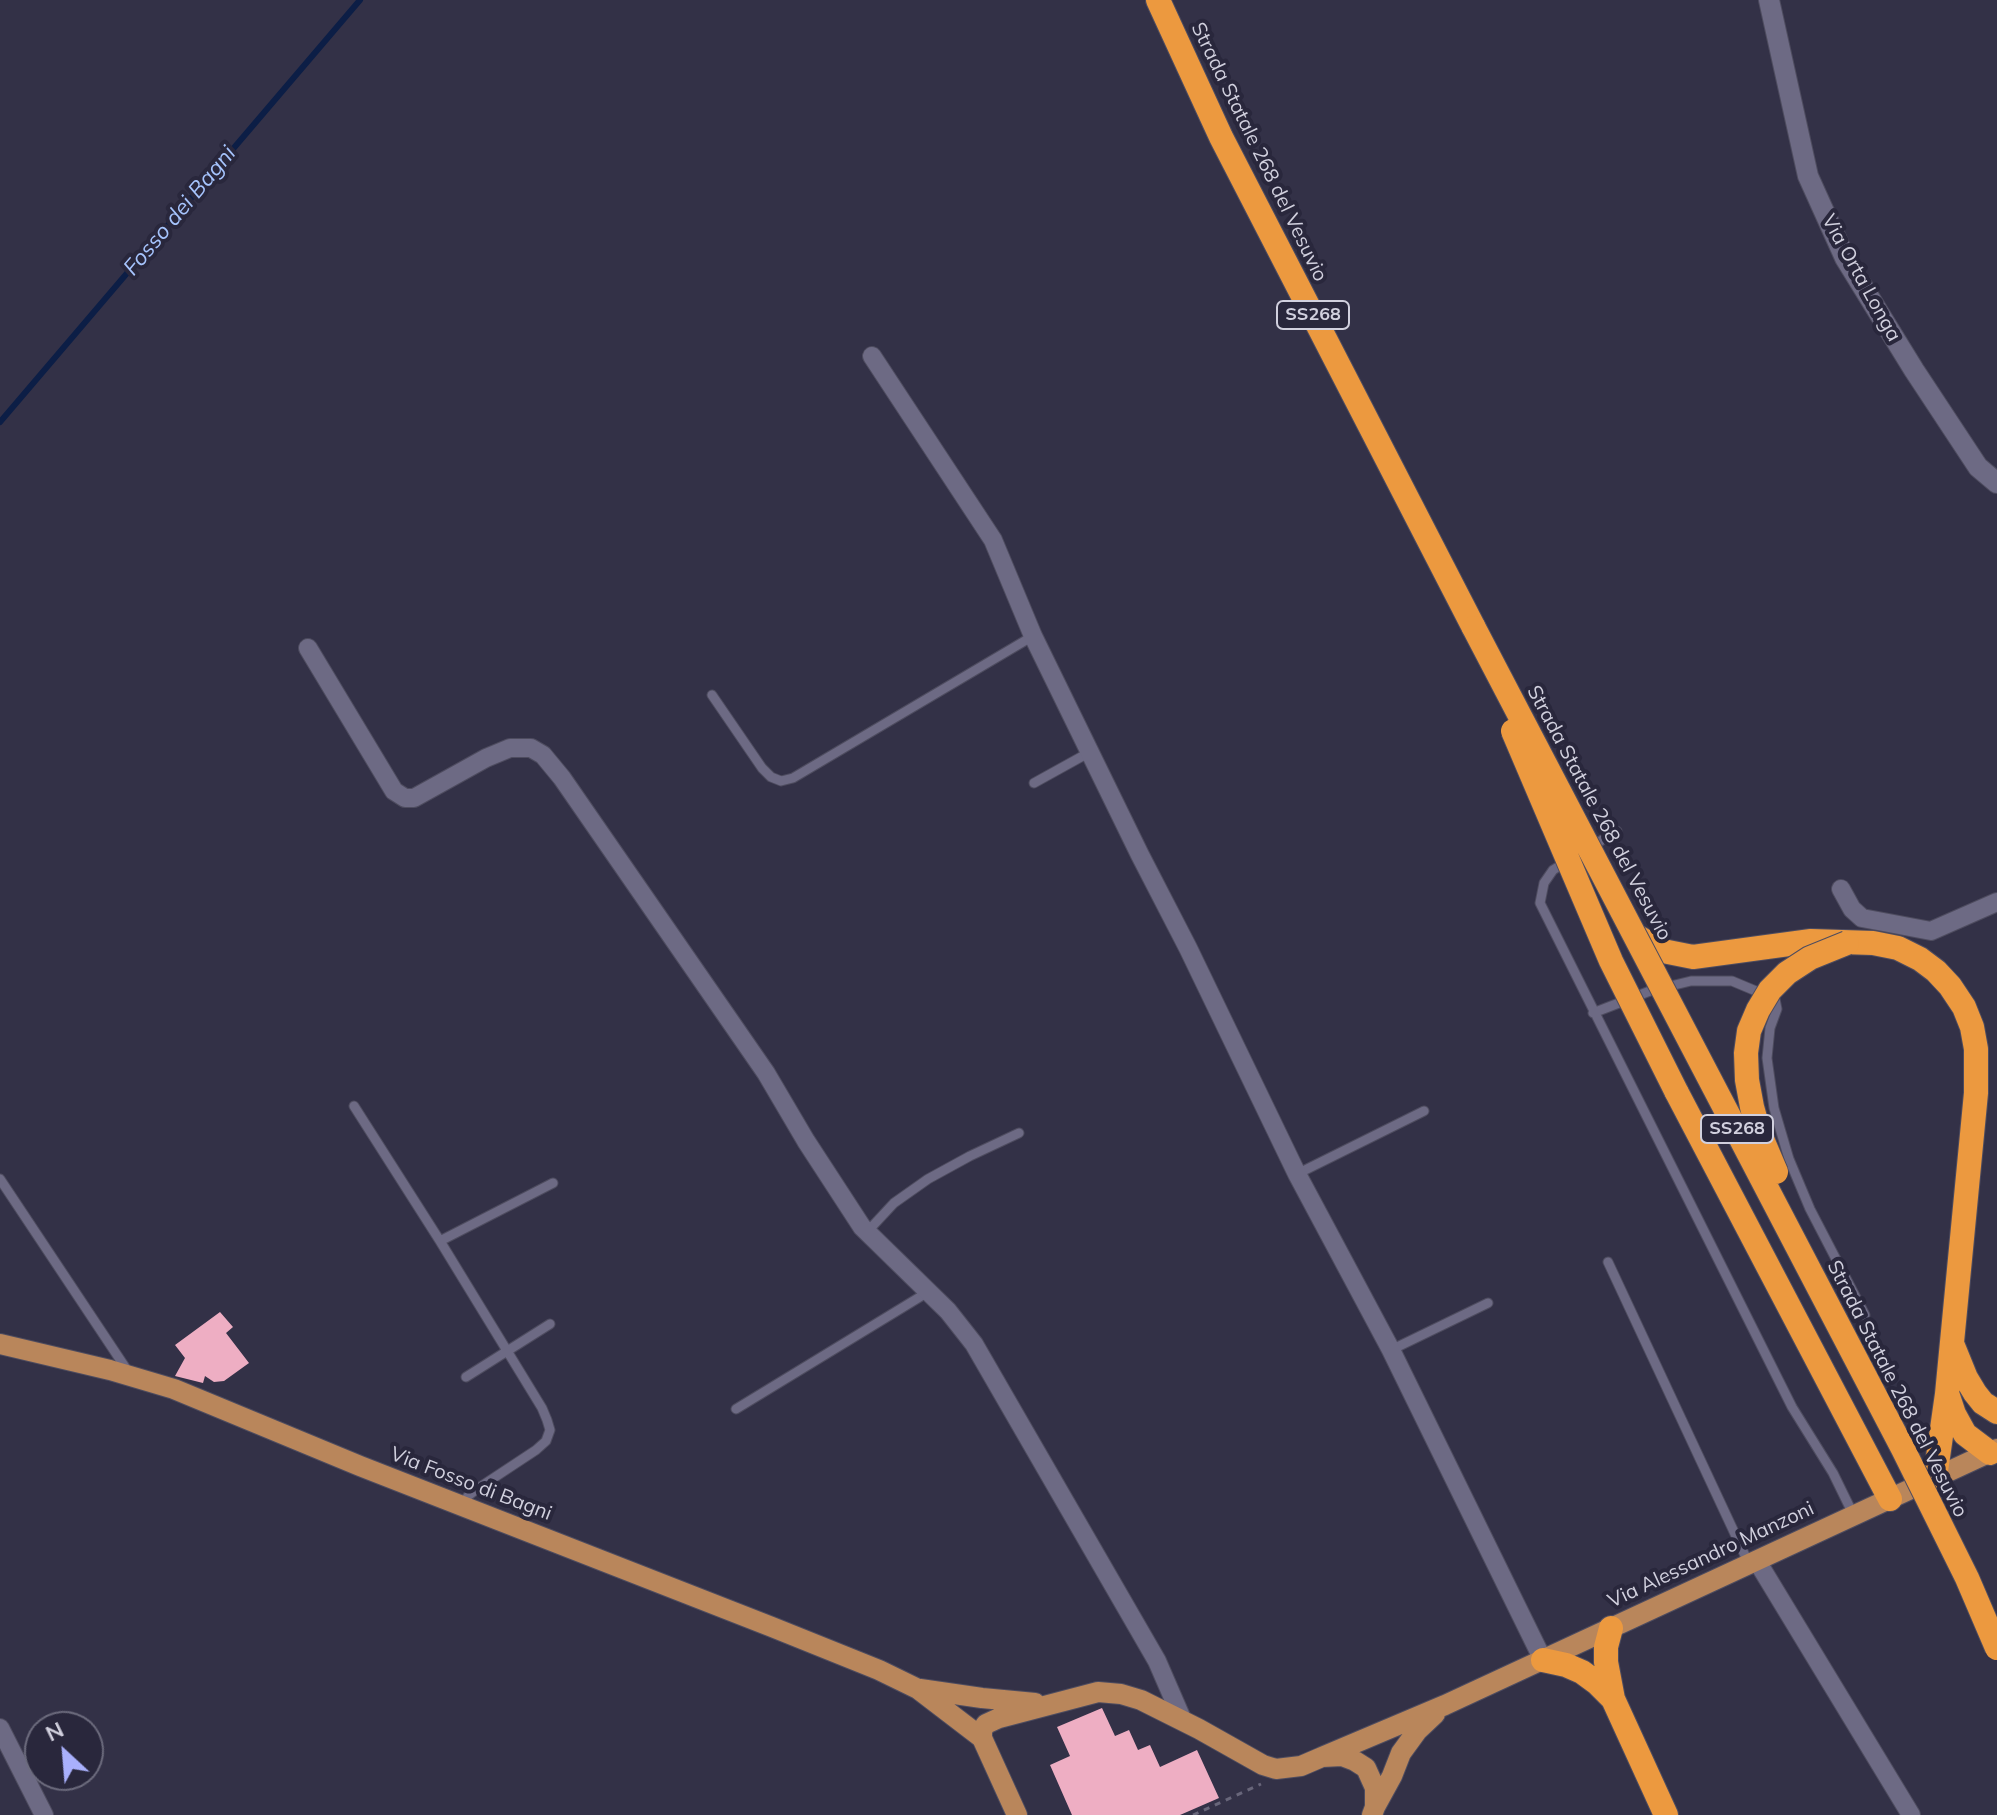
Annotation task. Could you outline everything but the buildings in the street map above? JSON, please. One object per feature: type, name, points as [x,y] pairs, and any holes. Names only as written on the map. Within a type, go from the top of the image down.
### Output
[{"type":"highway","name":"Strada Statale 268 del Vesuvio","points":[[1158,0],[1221,137],[1903,1449],[1961,1565],[1997,1648]]},
{"type":"highway","points":[[1474,628],[1498,696],[1605,948],[1676,1091],[1890,1499]]},
{"type":"highway","points":[[1636,936],[1663,951],[1693,957],[1811,941],[1873,943],[1898,948],[1936,971],[1964,1007],[1972,1027],[1977,1070],[1947,1394],[1935,1478]]},
{"type":"highway","points":[[1837,1322],[1814,1254],[1759,1132],[1747,1080],[1746,1053],[1749,1031],[1770,990],[1787,973],[1810,958],[1847,943]]},
{"type":"highway","points":[[1952,1344],[1966,1378],[1990,1408],[1995,1458]]},
{"type":"highway","points":[[1947,1394],[1965,1434],[1995,1458]]},
{"type":"highway","points":[[1611,1628],[1606,1662],[1613,1699],[1666,1815]]},
{"type":"highway","points":[[1543,1660],[1582,1672],[1613,1699]]},
{"type":"main road","name":"Via Fosso di Bagni","points":[[0,1344],[131,1376],[201,1400],[461,1506],[785,1632],[918,1689],[982,1738]]},
{"type":"main road","name":"Via Alessandro Manzoni","points":[[982,1738],[982,1730],[993,1719],[1098,1692],[1121,1694],[1141,1700],[1183,1721],[1263,1765],[1276,1769],[1301,1766],[1445,1705],[1935,1478],[1995,1458]]},
{"type":"main road","name":"Via Fosso di Bagni","points":[[918,1689],[1051,1704]]},
{"type":"main road","name":"Via Alessandro Manzoni","points":[[1374,1811],[1401,1753],[1417,1731],[1445,1705]]},
{"type":"main road","points":[[982,1738],[1017,1815]]},
{"type":"main road","points":[[1322,1757],[1342,1756],[1366,1768],[1375,1788],[1374,1811]]},
{"type":"street","name":"Via Orta Longa","points":[[1769,0],[1808,176],[1845,258],[1978,467],[1997,483]]},
{"type":"street","points":[[872,356],[993,540],[1033,636],[1297,1174],[1391,1350],[1543,1660]]},
{"type":"street","points":[[308,648],[394,791],[405,798],[414,798],[510,748],[531,748],[543,755],[562,778],[766,1073],[853,1214],[867,1232],[948,1311],[974,1344],[1157,1661],[1183,1721]]},
{"type":"street","points":[[1841,889],[1852,909],[1862,918],[1931,931],[1997,902]]},
{"type":"street","points":[[1753,1562],[1911,1815]]},
{"type":"street","points":[[0,1728],[44,1815]]},
{"type":"lane","points":[[712,695],[762,768],[781,781],[793,778],[1033,636]]},
{"type":"lane","points":[[1034,783],[1091,752]]},
{"type":"lane","points":[[1617,831],[1553,870],[1544,883],[1540,903],[1792,1407],[1833,1473],[1854,1516]]},
{"type":"lane","points":[[1593,1013],[1650,991],[1691,981],[1732,981],[1775,999],[1777,1009],[1770,1028],[1767,1058],[1774,1108],[1810,1209],[1865,1315]]},
{"type":"lane","points":[[354,1106],[542,1408],[550,1430],[546,1441],[536,1450],[477,1489],[461,1506]]},
{"type":"lane","points":[[1297,1174],[1424,1111]]},
{"type":"lane","points":[[867,1232],[894,1203],[928,1179],[1019,1133]]},
{"type":"lane","points":[[0,1179],[131,1376]]},
{"type":"lane","points":[[440,1241],[553,1183]]},
{"type":"lane","points":[[1608,1262],[1753,1562]]},
{"type":"lane","points":[[736,1409],[928,1292]]},
{"type":"lane","points":[[1391,1350],[1488,1303]]},
{"type":"lane","points":[[466,1377],[550,1324]]},
{"type":"path","points":[[1193,1815],[1261,1784]]},
{"type":"waterway","name":"Fosso dei Bagni","points":[[0,422],[360,0]]}]
